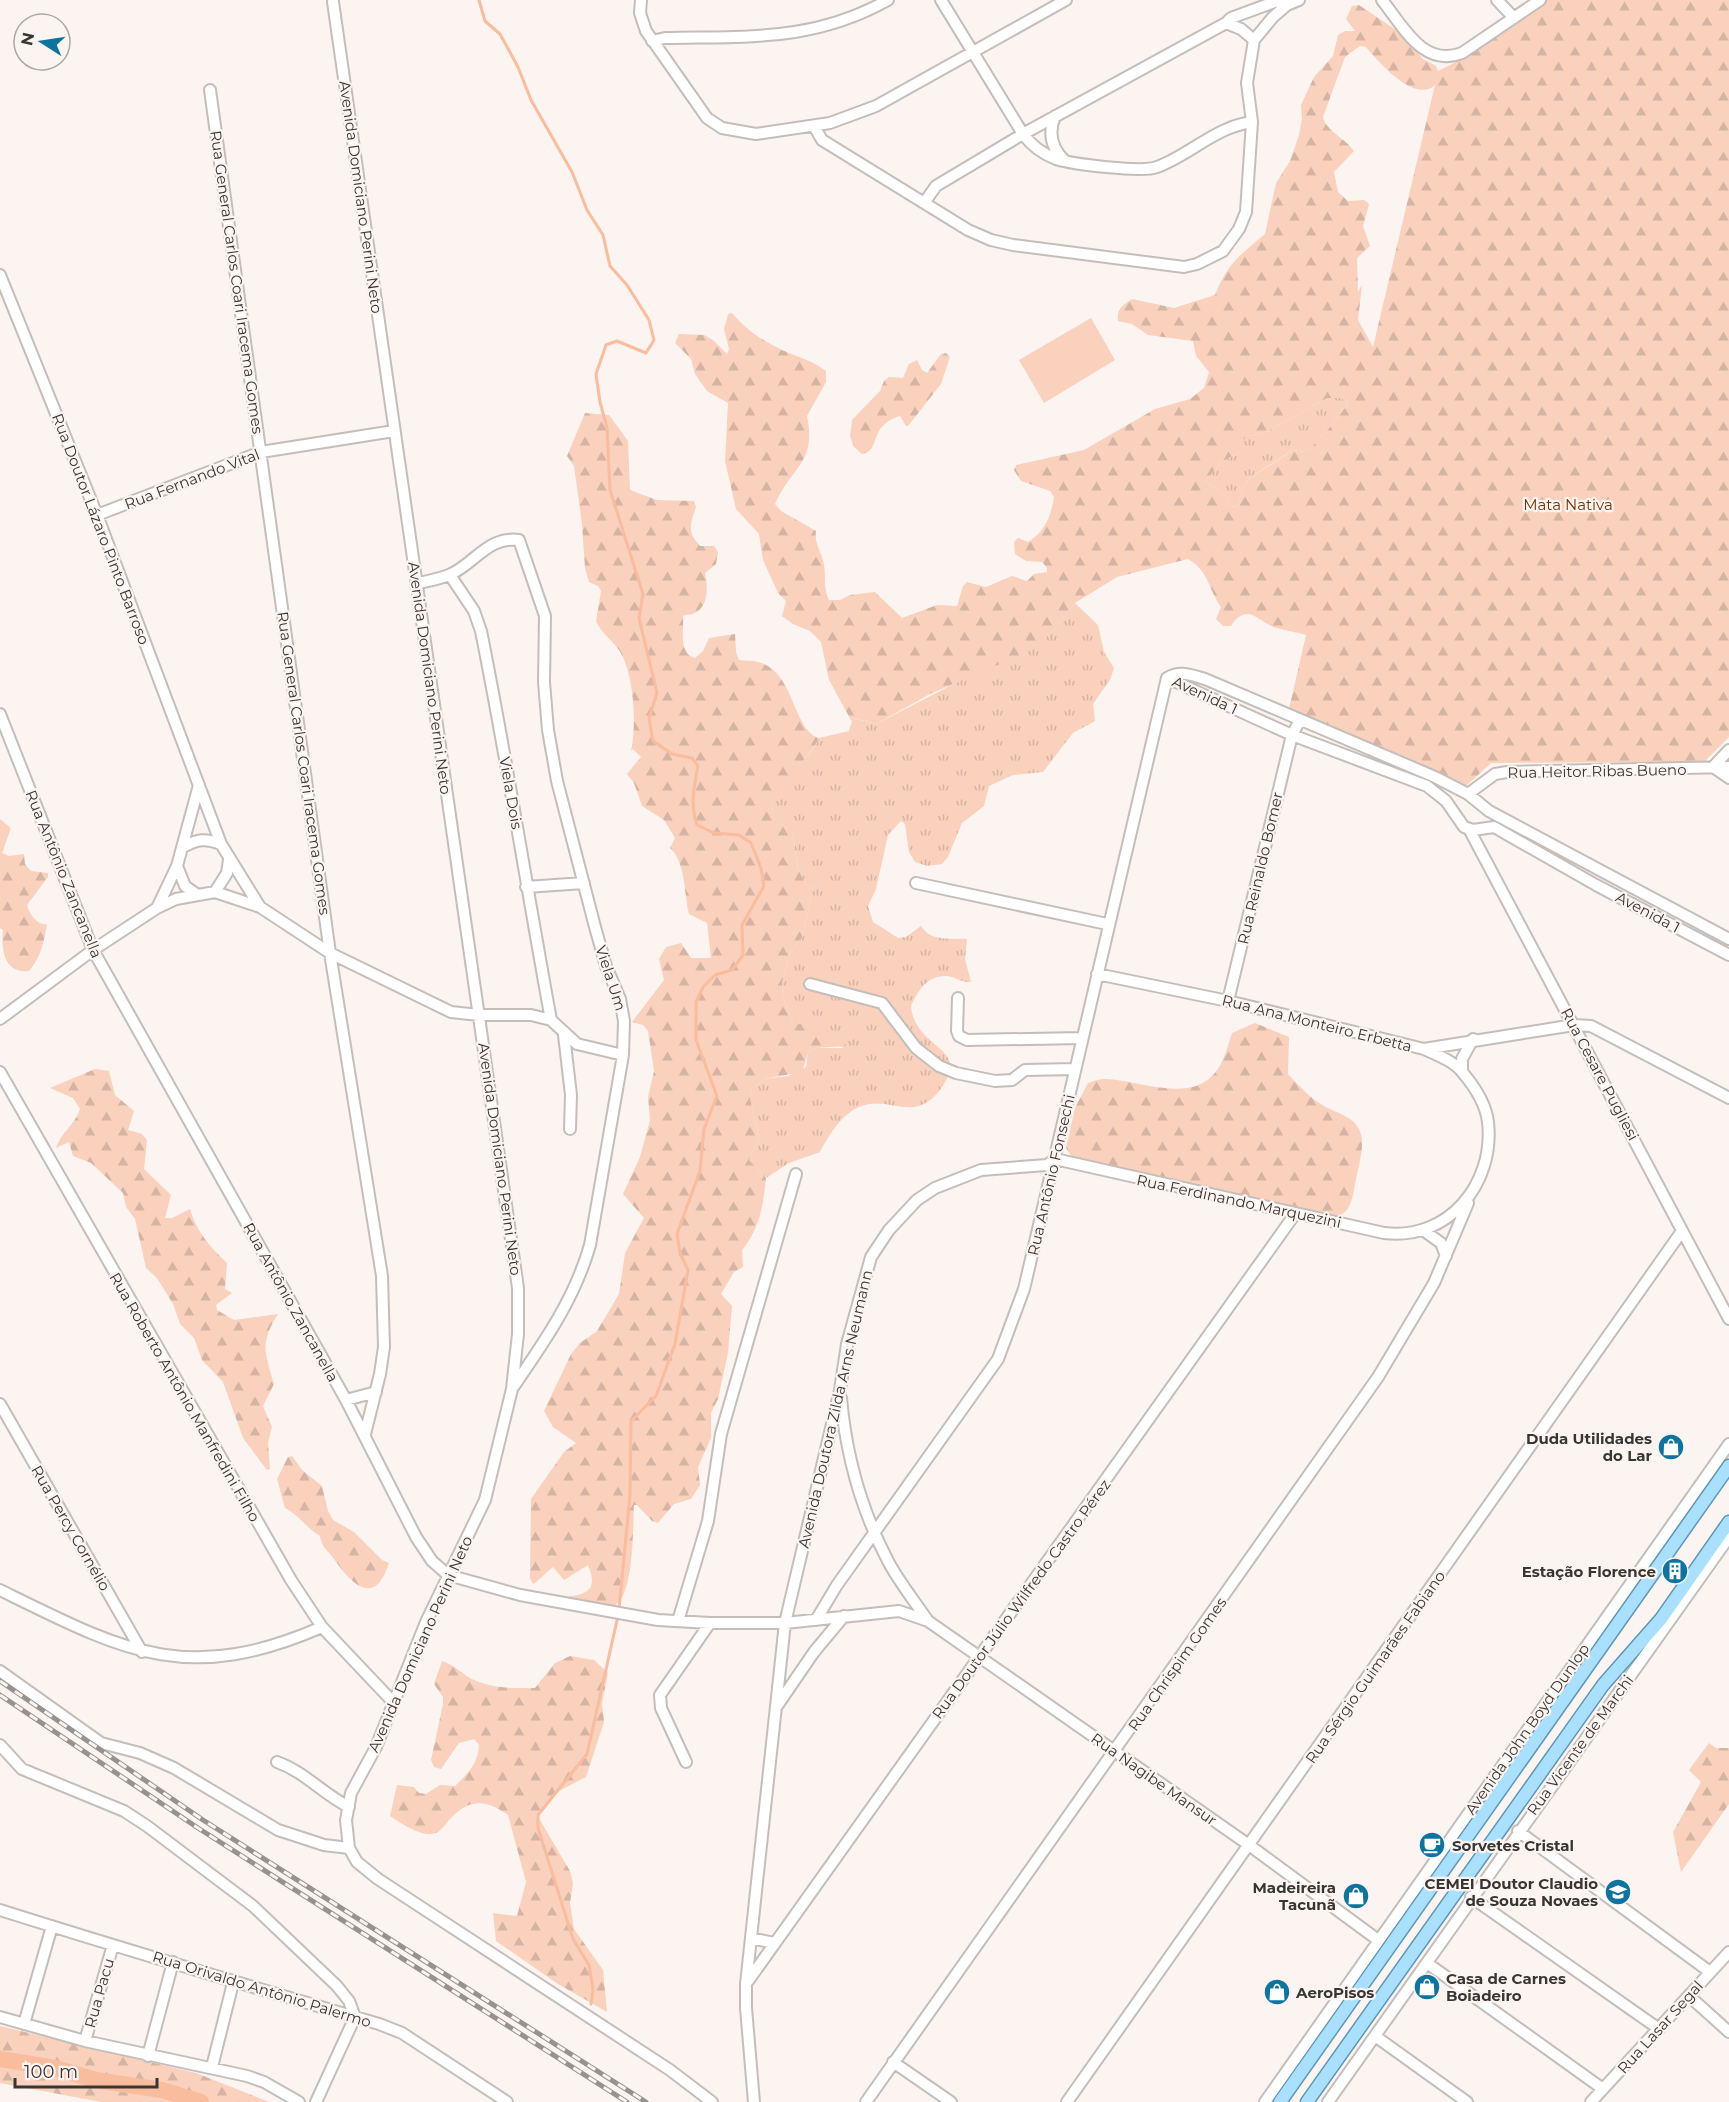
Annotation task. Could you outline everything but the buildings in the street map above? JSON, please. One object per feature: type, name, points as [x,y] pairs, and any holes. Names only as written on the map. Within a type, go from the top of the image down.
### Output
[{"type":"main road","name":"Avenida John Boyd Dunlop","points":[[1280,2102],[1729,1466]]},
{"type":"main road","points":[[1307,2102],[1603,1685],[1661,1619],[1729,1521]]},
{"type":"street","points":[[641,0],[642,19],[652,41],[706,118],[722,128],[756,134],[814,126],[876,106],[973,54],[1066,0]]},
{"type":"street","points":[[652,41],[665,38],[796,34],[847,20],[888,0]]},
{"type":"street","points":[[941,0],[1023,134],[1041,151],[1065,161],[1144,170],[1153,169],[1228,128],[1252,122]]},
{"type":"street","points":[[814,126],[822,140],[968,230],[1002,243],[1190,266],[1224,251],[1243,221],[1248,190],[1252,122],[1247,83],[1254,40],[1287,5],[1299,0]]},
{"type":"street","points":[[1382,0],[1423,51],[1440,57],[1462,53],[1540,0]]},
{"type":"street","points":[[1497,0],[1514,18]]},
{"type":"street","points":[[924,203],[936,186],[1023,134],[1226,23],[1258,3],[1277,1],[1287,5]]},
{"type":"street","name":"Avenida Domiciano Perini Neto","points":[[333,2],[518,1288],[518,1334],[512,1389],[485,1500],[426,1622],[394,1703],[351,1792],[346,1820],[349,1848]]},
{"type":"street","points":[[1226,23],[1241,29],[1254,40]]},
{"type":"street","name":"Rua General Carlos Coari Iracema Gomes","points":[[210,90],[330,953],[382,1276],[385,1323],[376,1392],[365,1434]]},
{"type":"street","points":[[1055,116],[1051,130],[1053,144],[1065,161]]},
{"type":"street","name":"Rua Doutor Lázaro Pinto Barroso","points":[[0,274],[97,515],[221,844],[260,907]]},
{"type":"street","name":"Rua Fernando Vital","points":[[97,515],[261,452],[394,431]]},
{"type":"street","name":"Viela Um","points":[[450,575],[488,546],[506,538],[519,540],[525,553],[545,616],[544,682],[548,730],[557,781],[606,966],[620,999],[624,1021],[623,1055],[590,1245],[584,1266],[562,1315],[512,1389]]},
{"type":"street","points":[[416,584],[450,575]]},
{"type":"street","name":"Viela Dois","points":[[450,575],[474,611],[481,631],[512,791],[526,887],[551,1020]]},
{"type":"street","name":"Avenida 1","points":[[1167,678],[1175,673],[1187,673],[1435,777],[1468,794],[1482,807],[1729,939]]},
{"type":"street","name":"Avenida 1","points":[[1167,678],[1292,735],[1427,786],[1446,801],[1457,820],[1473,829],[1494,827],[1596,885],[1729,955]]},
{"type":"street","name":"Rua Antônio Fonsechi","points":[[816,1620],[837,1585],[998,1359],[1024,1289],[1107,924],[1167,678]]},
{"type":"street","name":"Rua Antônio Zancanella","points":[[0,714],[93,950],[365,1434],[416,1537],[432,1561],[448,1575]]},
{"type":"street","name":"Rua Reinaldo Bomer","points":[[1228,1001],[1292,735],[1300,720]]},
{"type":"street","points":[[1729,750],[1713,767],[1729,778]]},
{"type":"street","name":"Rua Heitor Ribas Bueno","points":[[1468,794],[1495,774],[1507,772],[1729,767]]},
{"type":"street","points":[[157,908],[177,866],[199,784]]},
{"type":"street","points":[[1473,829],[1484,821],[1482,807]]},
{"type":"street","name":"Rua Cesare Pugliesi","points":[[1473,829],[1729,1319]]},
{"type":"street","points":[[183,847],[196,840],[207,839],[221,844]]},
{"type":"street","points":[[214,892],[227,873],[230,860]]},
{"type":"street","points":[[177,866],[185,886],[196,894]]},
{"type":"street","points":[[916,883],[1107,924]]},
{"type":"street","points":[[526,887],[584,884]]},
{"type":"street","name":"Rua Doutor Lázaro Pinto Barroso","points":[[0,1019],[93,950],[157,908],[176,899],[214,892],[260,907],[330,953],[451,1012],[479,1015],[514,1013],[551,1020]]},
{"type":"street","name":"Rua Ana Monteiro Erbetta","points":[[1097,974],[1228,1001],[1424,1048],[1574,1025],[1600,1029],[1729,1098]]},
{"type":"street","points":[[810,984],[882,1003],[916,1048],[939,1065],[956,1073],[995,1081],[1012,1080],[1025,1070],[1075,1069]]},
{"type":"street","points":[[958,998],[957,1031],[967,1040],[1082,1038]]},
{"type":"street","points":[[551,1020],[564,1035],[588,1048],[623,1055]]},
{"type":"street","points":[[564,1035],[571,1095],[570,1129]]},
{"type":"street","points":[[1462,1071],[1462,1059],[1473,1039]]},
{"type":"street","name":"Rua Chrispim Gomes","points":[[893,2062],[1115,1752],[1378,1377],[1434,1282],[1481,1176],[1489,1145],[1488,1120],[1481,1100],[1462,1071],[1424,1048]]},
{"type":"street","name":"Rua Roberto Antônio Manfredini Filho","points":[[0,1072],[251,1512],[322,1627],[394,1703]]},
{"type":"street","name":"Rua Ferdinando Marquezini","points":[[1055,1159],[1295,1214],[1394,1234],[1423,1230]]},
{"type":"street","name":"Avenida Doutora Zilda Arns Neumann","points":[[754,2102],[746,1984],[785,1623],[840,1390],[847,1344],[860,1288],[871,1257],[889,1230],[917,1200],[935,1188],[967,1174],[1013,1166],[1047,1165],[1055,1159]]},
{"type":"street","points":[[678,1621],[697,1565],[708,1521],[721,1434],[796,1174]]},
{"type":"street","name":"Rua Chrispim Gomes","points":[[1423,1230],[1443,1222],[1469,1200]]},
{"type":"street","name":"Rua Doutor Júlio Wilfredo Castro Pérez","points":[[746,1984],[1295,1214]]},
{"type":"street","points":[[1423,1230],[1441,1243],[1446,1256]]},
{"type":"street","name":"Rua Sérgio Guimarães Fabiano","points":[[1067,2102],[1682,1231]]},
{"type":"street","name":"Rua Nagibe Mansur","points":[[840,1390],[847,1446],[854,1474],[876,1532],[889,1563],[928,1621]]},
{"type":"street","points":[[346,1400],[376,1392]]},
{"type":"street","name":"Rua Percy Cornélio","points":[[0,1404],[142,1652]]},
{"type":"street","name":"Avenida John Boyd Dunlop","points":[[1265,2102],[1729,1444]]},
{"type":"street","name":"Rua Vicente de Marchi","points":[[1328,2102],[1471,1897],[1729,1537]]},
{"type":"street","points":[[448,1575],[520,1595],[607,1613],[710,1623],[785,1623]]},
{"type":"street","points":[[0,1590],[75,1627],[142,1652],[170,1657],[204,1659],[282,1644],[322,1627]]},
{"type":"street","name":"Rua Nagibe Mansur","points":[[785,1623],[899,1611],[928,1621],[1249,1845],[1378,1940]]},
{"type":"street","name":"Avenida Doutora Zilda Arns Neumann","points":[[775,1709],[814,1653],[844,1616]]},
{"type":"street","points":[[686,1762],[661,1708],[660,1695],[710,1623]]},
{"type":"street","points":[[0,1671],[101,1743],[140,1753],[174,1768],[278,1830],[324,1845],[349,1848],[357,1862],[378,1879],[670,2070],[712,2102]]},
{"type":"street","points":[[0,1745],[22,1769],[124,1811],[253,1906],[337,1986],[349,2001],[355,2017],[316,2102]]},
{"type":"street","points":[[277,1762],[296,1770],[325,1794],[349,1807]]},
{"type":"street","points":[[1518,1831],[1710,1972]]},
{"type":"street","points":[[1471,1897],[1659,2029]]},
{"type":"street","name":"Rua Orivaldo Antônio Palermo","points":[[0,1910],[402,2033],[507,2102]]},
{"type":"street","points":[[24,2024],[52,1926]]},
{"type":"street","points":[[752,1938],[774,1943]]},
{"type":"street","name":"Rua Pacu","points":[[86,2041],[113,1945]]},
{"type":"street","name":"Rua Lasar Segal","points":[[1591,2102],[1729,1952]]},
{"type":"street","points":[[148,2056],[173,1962]]},
{"type":"street","points":[[1426,1964],[1603,2089]]},
{"type":"street","points":[[212,2067],[233,1983]]},
{"type":"street","points":[[1689,1996],[1729,2032]]},
{"type":"street","points":[[0,2017],[148,2056],[212,2067],[264,2082],[299,2102]]},
{"type":"street","points":[[1375,2036],[1467,2102]]},
{"type":"street","points":[[866,2102],[893,2062],[951,2102]]},
{"type":"green space","name":"Mata Nativa","points":[[1547,0],[1729,0],[1729,737],[1704,762],[1491,763],[1466,786],[1289,709],[1306,635],[1271,626],[1248,614],[1237,618],[1231,626],[1223,626],[1216,619],[1221,607],[1208,581],[1200,569],[1188,559],[1117,577],[1075,603],[1049,635],[1023,654],[930,694],[876,724],[854,718],[852,722],[829,680],[821,642],[810,631],[793,624],[782,616],[786,601],[778,593],[763,560],[759,534],[736,509],[725,461],[728,403],[707,391],[695,374],[691,359],[675,343],[679,334],[704,335],[713,340],[727,354],[729,349],[724,329],[728,314],[732,313],[743,325],[761,338],[826,371],[826,382],[807,416],[809,432],[805,455],[775,504],[781,511],[816,531],[829,600],[840,600],[850,595],[875,592],[902,618],[937,605],[957,606],[963,586],[967,582],[986,587],[1012,576],[1027,581],[1034,574],[1047,572],[1042,562],[1026,561],[1015,554],[1014,542],[1018,538],[1028,542],[1039,533],[1049,517],[1054,497],[1050,491],[1021,481],[1014,470],[1016,465],[1084,450],[1155,409],[1190,399],[1204,388],[1209,372],[1196,356],[1193,341],[1148,335],[1132,324],[1118,321],[1119,310],[1132,299],[1174,308],[1215,295],[1224,275],[1235,261],[1265,234],[1276,183],[1290,161],[1299,135],[1302,119],[1301,105],[1314,77],[1333,56],[1338,35],[1345,31],[1355,31],[1346,19],[1352,6],[1359,5],[1402,34],[1423,59],[1436,66],[1438,71],[1456,62]],"holes":[[[1360,46],[1366,47],[1388,70],[1407,85],[1417,89],[1426,89],[1435,85],[1373,347],[1358,320],[1362,285],[1358,292],[1357,258],[1370,246],[1363,226],[1369,204],[1364,200],[1348,201],[1338,192],[1334,172],[1354,151],[1328,127],[1323,117],[1345,57]],[[1327,398],[1341,398],[1348,402],[1322,437],[1309,449],[1305,452],[1292,450],[1247,481],[1236,507],[1231,506],[1229,498],[1205,481],[1223,461],[1240,452],[1240,443],[1247,436],[1264,433]]]},
{"type":"green space","points":[[1091,318],[1115,360],[1044,403],[1019,360]]},
{"type":"green space","points":[[946,353],[950,357],[941,384],[908,426],[900,416],[883,426],[868,452],[862,454],[854,447],[850,436],[852,420],[880,391],[884,381],[889,377],[903,378],[909,364],[917,360],[922,370],[927,373],[941,354]]},
{"type":"green space","points":[[1327,398],[1341,398],[1348,402],[1322,437],[1309,449],[1305,452],[1292,450],[1247,481],[1236,507],[1231,506],[1229,498],[1205,481],[1223,461],[1240,452],[1240,442],[1247,436],[1264,433]]},
{"type":"green space","points":[[585,413],[609,415],[628,441],[630,490],[657,500],[694,501],[696,507],[691,528],[693,537],[700,546],[714,546],[718,552],[716,564],[705,573],[707,590],[705,602],[698,611],[683,616],[683,641],[686,652],[695,658],[703,651],[709,638],[735,634],[739,660],[758,662],[770,667],[786,688],[803,724],[810,733],[819,738],[806,758],[784,781],[774,802],[772,816],[793,834],[798,869],[806,885],[813,888],[802,938],[791,951],[782,982],[783,997],[793,1024],[823,1028],[847,1046],[815,1048],[808,1053],[802,1072],[764,1079],[752,1088],[750,1098],[759,1137],[749,1160],[766,1178],[765,1188],[757,1225],[742,1250],[743,1267],[734,1272],[721,1294],[732,1306],[728,1353],[718,1399],[711,1413],[711,1438],[698,1467],[700,1485],[691,1499],[674,1504],[658,1523],[652,1521],[637,1505],[634,1505],[629,1577],[620,1601],[607,1607],[562,1598],[578,1595],[588,1590],[592,1581],[588,1565],[564,1580],[553,1567],[533,1584],[530,1578],[531,1499],[564,1452],[576,1443],[553,1427],[544,1411],[571,1354],[580,1343],[597,1331],[619,1294],[625,1253],[644,1218],[623,1194],[640,1157],[650,1120],[648,1097],[654,1071],[648,1031],[643,1025],[632,1022],[664,980],[659,959],[666,947],[681,943],[691,958],[711,958],[707,923],[689,914],[682,870],[670,848],[675,838],[664,820],[642,806],[634,783],[627,774],[641,757],[633,749],[631,751],[634,713],[631,685],[619,650],[596,621],[601,591],[598,586],[589,582],[585,568],[574,466],[567,456]]},
{"type":"green space","points":[[1075,603],[1098,625],[1104,652],[1114,668],[1110,680],[1093,704],[1095,721],[1073,733],[1043,772],[1013,775],[989,786],[984,806],[962,823],[948,857],[942,864],[927,866],[915,862],[909,852],[905,824],[901,821],[888,835],[876,889],[868,906],[873,922],[898,938],[906,937],[921,926],[935,937],[967,939],[965,959],[971,982],[947,976],[934,978],[924,985],[911,1006],[919,1028],[950,1061],[949,1075],[940,1090],[920,1106],[870,1104],[853,1110],[836,1126],[820,1152],[789,1163],[766,1178],[749,1160],[759,1137],[750,1098],[752,1088],[764,1079],[788,1076],[806,1067],[808,1053],[815,1048],[844,1048],[793,1024],[783,997],[782,982],[791,951],[802,938],[813,888],[806,885],[798,869],[793,834],[772,816],[778,789],[813,749],[819,738],[849,731],[853,718],[876,724],[1049,635]]},
{"type":"green space","points":[[0,819],[11,828],[2,853],[9,856],[24,854],[25,864],[31,871],[48,873],[48,877],[27,905],[37,921],[47,924],[41,949],[29,971],[14,969],[6,959],[4,952],[3,930],[0,928]]},
{"type":"green space","points":[[1255,1023],[1289,1037],[1288,1074],[1316,1101],[1343,1115],[1358,1127],[1362,1140],[1359,1165],[1351,1201],[1340,1215],[1330,1218],[1072,1157],[1066,1148],[1075,1108],[1088,1083],[1106,1079],[1173,1089],[1199,1085],[1210,1078],[1218,1068],[1232,1033]]},
{"type":"green space","points":[[95,1069],[109,1071],[115,1095],[134,1111],[128,1130],[142,1134],[147,1140],[144,1169],[171,1195],[165,1218],[172,1218],[190,1209],[204,1238],[227,1263],[225,1289],[232,1293],[216,1305],[217,1310],[234,1320],[278,1314],[266,1341],[266,1356],[274,1384],[263,1406],[272,1427],[268,1443],[270,1469],[267,1470],[243,1438],[223,1382],[202,1360],[194,1338],[180,1324],[173,1304],[157,1278],[146,1268],[135,1219],[126,1207],[123,1193],[91,1163],[73,1156],[69,1142],[56,1148],[80,1109],[73,1098],[50,1088]]},
{"type":"green space","points":[[292,1456],[302,1470],[322,1486],[328,1511],[333,1520],[354,1532],[382,1560],[389,1563],[377,1585],[363,1588],[356,1584],[325,1548],[320,1536],[285,1508],[277,1479],[288,1457]]},
{"type":"green space","points":[[570,1656],[594,1660],[608,1673],[602,1703],[604,1722],[586,1777],[559,1791],[537,1815],[570,1871],[573,1883],[570,1903],[574,1929],[603,1970],[607,2012],[558,1984],[496,1941],[493,1913],[517,1916],[526,1882],[508,1815],[487,1804],[474,1804],[461,1810],[438,1832],[432,1834],[413,1830],[390,1816],[397,1785],[414,1787],[419,1793],[426,1794],[440,1785],[455,1786],[477,1758],[479,1745],[474,1739],[459,1743],[441,1769],[434,1767],[431,1760],[443,1704],[443,1697],[434,1684],[442,1661],[481,1683],[504,1687],[535,1688],[555,1663]]},
{"type":"green space","points":[[1709,1743],[1716,1748],[1729,1748],[1729,1804],[1681,1872],[1673,1832],[1701,1782],[1689,1770]]},
{"type":"green space","points":[[0,2026],[196,2073],[269,2102],[101,2102],[0,2083]]},
{"type":"waterway","points":[[479,0],[485,21],[500,34],[518,67],[531,100],[572,172],[587,210],[603,235],[610,266],[627,285],[649,320],[654,340],[646,353],[617,341],[606,345],[596,374],[607,428],[610,490],[643,594],[639,618],[657,693],[649,718],[653,741],[672,754],[692,758],[698,766],[693,803],[697,825],[714,833],[739,835],[751,843],[761,868],[764,886],[742,925],[743,955],[732,970],[715,975],[703,987],[696,1002],[696,1040],[717,1096],[704,1129],[700,1171],[677,1234],[680,1253],[688,1270],[675,1344],[656,1396],[631,1421],[630,1495],[619,1609]]},
{"type":"waterway","points":[[591,2004],[593,1989],[589,1965],[573,1939],[538,1828],[538,1815],[587,1754],[618,1616]]},
{"type":"waterway","points":[[0,2059],[55,2068],[96,2080],[162,2090],[201,2102]]},
{"type":"railway","points":[[0,1681],[203,1820],[646,2102]]},
{"type":"railway","points":[[0,1695],[198,1828],[627,2102]]},
{"type":"place","name":"Duda Utilidades do Lar","points":[[1671,1447]]},
{"type":"place","name":"Estação Florence","points":[[1675,1571]]},
{"type":"place","name":"Sorvetes Cristal","points":[[1432,1845]]},
{"type":"place","name":"CEMEI Doutor Claudio de Souza Novaes","points":[[1618,1892]]},
{"type":"place","name":"Madeireira Tacunã","points":[[1356,1896]]},
{"type":"place","name":"Casa de Carnes Boiadeiro","points":[[1427,1987]]},
{"type":"place","name":"AeroPisos","points":[[1277,1992]]}]
